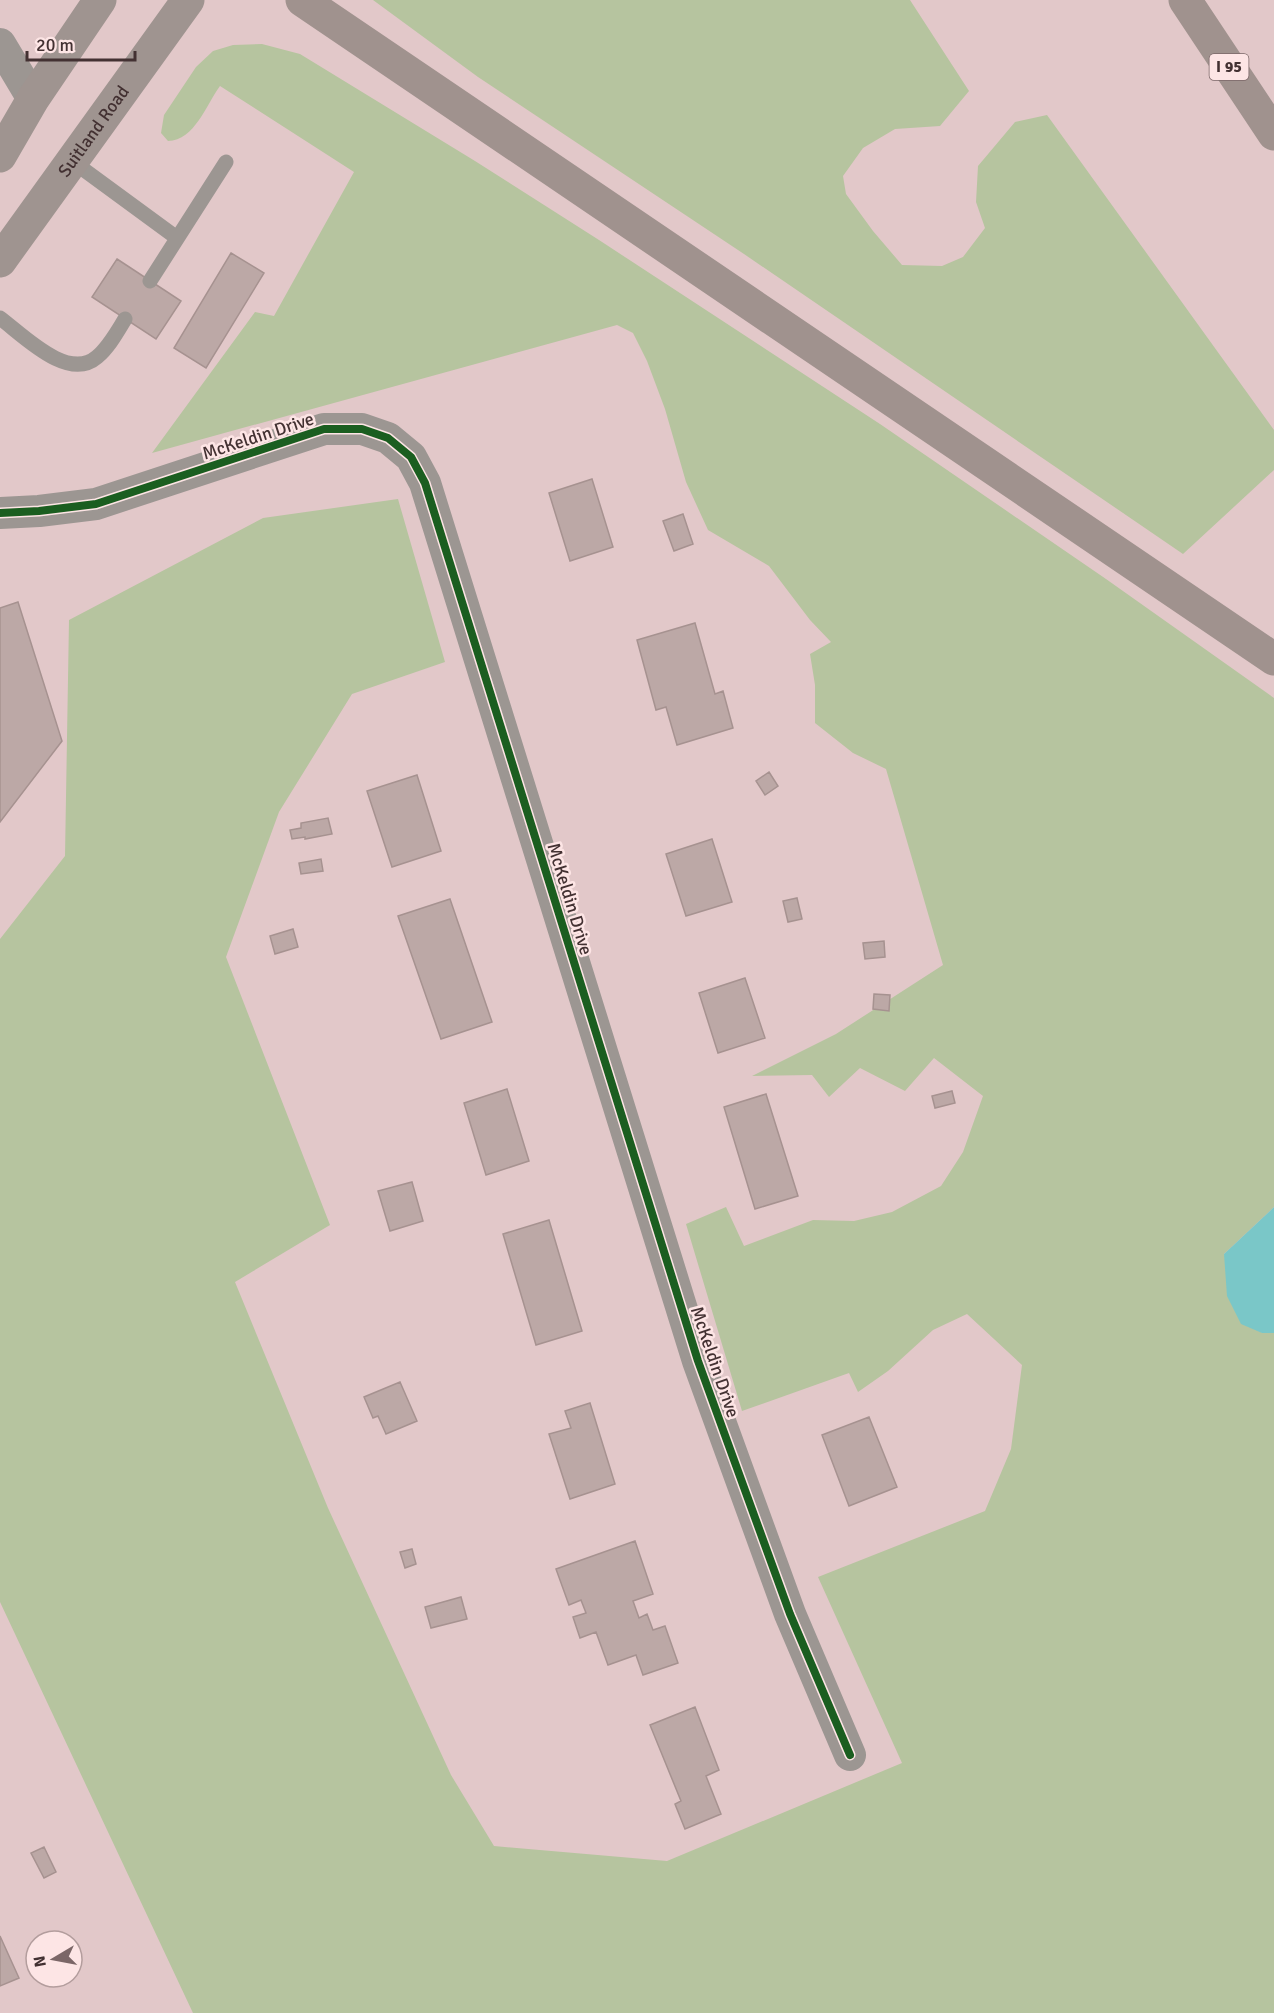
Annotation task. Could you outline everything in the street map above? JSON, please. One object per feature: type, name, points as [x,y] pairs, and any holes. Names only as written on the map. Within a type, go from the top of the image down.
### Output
[{"type":"highway","points":[[302,0],[1274,659]]},
{"type":"highway","name":"I 95","points":[[1185,0],[1274,134]]},
{"type":"main road","points":[[0,156],[33,99],[100,0]]},
{"type":"main road","name":"Suitland Road","points":[[0,261],[188,0]]},
{"type":"street","points":[[0,44],[33,99]]},
{"type":"street","name":"McKeldin Drive","points":[[0,513],[96,504],[324,429],[362,429],[388,438],[411,457],[425,483],[698,1361],[790,1614],[850,1755]]},
{"type":"lane","points":[[72,161],[177,238]]},
{"type":"lane","points":[[150,281],[226,162]]},
{"type":"lane","points":[[0,318],[54,359],[68,364],[83,364],[95,359],[105,350],[125,319]]},
{"type":"green space","points":[[373,0],[910,0],[969,91],[940,126],[895,129],[863,148],[843,176],[846,194],[873,231],[902,265],[942,266],[963,257],[985,228],[976,202],[978,166],[1015,122],[1047,115],[1274,430],[1274,470],[1183,554],[744,254],[478,77]]},
{"type":"green space","points":[[262,44],[300,54],[599,240],[880,424],[1274,698],[1274,1207],[1224,1254],[1262,1333],[1274,1333],[1274,2013],[193,2013],[0,1602],[0,939],[65,856],[69,620],[263,518],[398,499],[445,662],[352,694],[279,812],[226,957],[330,1225],[235,1282],[328,1508],[451,1775],[494,1846],[667,1861],[902,1763],[818,1577],[985,1511],[1011,1449],[1022,1365],[967,1314],[933,1330],[888,1371],[858,1392],[849,1373],[742,1411],[686,1224],[726,1207],[744,1246],[813,1220],[854,1221],[892,1212],[941,1186],[963,1152],[983,1096],[934,1058],[905,1091],[860,1068],[829,1097],[812,1075],[752,1076],[836,1034],[943,965],[886,769],[853,753],[815,723],[815,685],[810,654],[831,642],[810,620],[769,566],[708,530],[686,482],[665,409],[647,361],[633,333],[617,325],[152,453],[255,312],[274,316],[354,172],[220,86],[199,120],[186,135],[168,141],[161,133],[164,115],[196,67],[213,51],[233,45]]},
{"type":"water","points":[[1274,1207],[1274,1333],[1262,1333],[1241,1324],[1227,1296],[1224,1254]]},
{"type":"building","points":[[231,253],[264,273],[206,368],[174,348]]},
{"type":"building","points":[[117,259],[181,301],[156,339],[92,297]]},
{"type":"building","points":[[592,479],[613,547],[570,561],[549,493]]},
{"type":"building","points":[[683,514],[693,544],[674,551],[663,521]]},
{"type":"building","points":[[18,602],[62,741],[0,822],[0,608]]},
{"type":"building","points":[[695,623],[715,694],[723,691],[733,728],[677,745],[666,707],[656,710],[637,640]]},
{"type":"building","points":[[769,772],[778,786],[765,795],[756,781]]},
{"type":"building","points":[[417,775],[441,851],[392,867],[367,791]]},
{"type":"building","points":[[328,818],[332,834],[292,839],[290,830],[301,828],[301,823]]},
{"type":"building","points":[[712,839],[732,902],[686,916],[666,854]]},
{"type":"building","points":[[321,859],[323,871],[301,874],[299,863]]},
{"type":"building","points":[[797,898],[802,919],[788,922],[783,901]]},
{"type":"building","points":[[450,899],[492,1022],[441,1039],[398,916]]},
{"type":"building","points":[[293,929],[298,947],[275,954],[270,936]]},
{"type":"building","points":[[884,941],[885,957],[865,959],[863,943]]},
{"type":"building","points":[[745,978],[765,1038],[718,1053],[699,993]]},
{"type":"building","points":[[874,994],[890,995],[889,1011],[873,1009]]},
{"type":"building","points":[[507,1089],[529,1161],[486,1175],[464,1103]]},
{"type":"building","points":[[952,1091],[955,1103],[935,1108],[932,1096]]},
{"type":"building","points":[[766,1094],[798,1196],[755,1209],[724,1107]]},
{"type":"building","points":[[412,1182],[423,1221],[390,1231],[378,1191]]},
{"type":"building","points":[[549,1220],[582,1331],[536,1345],[503,1234]]},
{"type":"building","points":[[400,1382],[417,1421],[386,1434],[378,1416],[373,1418],[364,1397]]},
{"type":"building","points":[[590,1403],[615,1484],[570,1499],[549,1434],[571,1428],[565,1411]]},
{"type":"building","points":[[869,1417],[897,1487],[849,1506],[822,1435]]},
{"type":"building","points":[[635,1541],[653,1594],[633,1601],[639,1618],[647,1614],[653,1630],[665,1626],[678,1663],[643,1675],[636,1655],[608,1665],[596,1632],[580,1638],[573,1617],[586,1613],[581,1600],[569,1605],[556,1569]]},
{"type":"building","points":[[412,1549],[416,1564],[405,1568],[400,1552]]},
{"type":"building","points":[[461,1597],[467,1619],[431,1628],[425,1607]]},
{"type":"building","points":[[695,1707],[719,1770],[706,1776],[721,1814],[685,1829],[675,1804],[681,1801],[650,1725]]},
{"type":"building","points":[[44,1847],[56,1872],[44,1878],[31,1853]]},
{"type":"building","points":[[0,1936],[19,1978],[0,1986]]},
{"type":"cycle path","points":[[0,513],[96,504],[324,429],[362,429],[388,438],[411,457],[425,483],[698,1361],[790,1614],[850,1755]]}]
